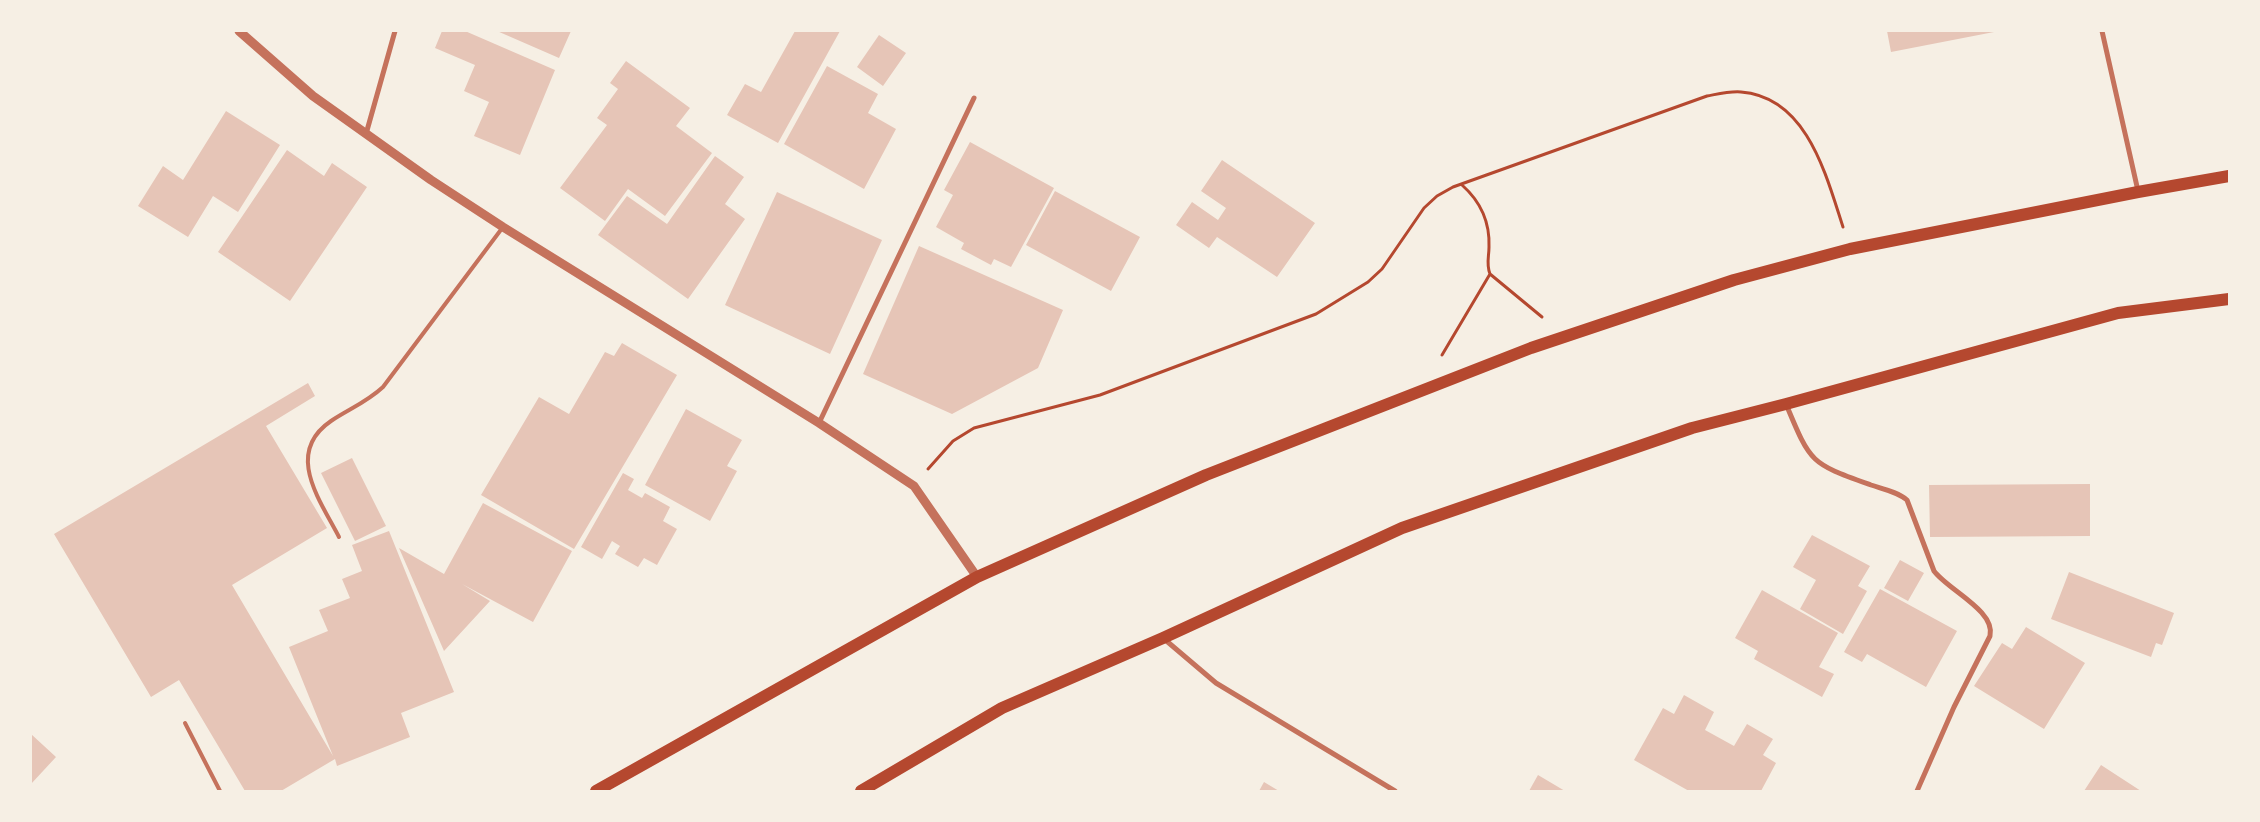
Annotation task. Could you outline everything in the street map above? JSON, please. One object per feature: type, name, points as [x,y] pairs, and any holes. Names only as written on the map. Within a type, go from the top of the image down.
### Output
[{"type":"main road","points":[[596,791],[977,577],[1206,475],[1425,389],[1566,336],[1734,280],[1850,249],[2138,192],[2229,176]]},
{"type":"main road","points":[[861,791],[1002,708],[1163,638],[1402,528],[1692,428],[2118,313],[2229,299]]},
{"type":"street","points":[[239,31],[291,78],[366,134],[503,227],[818,423],[914,486],[977,577]]},
{"type":"street","points":[[366,134],[395,31]]},
{"type":"street","points":[[2102,31],[2138,192]]},
{"type":"street","points":[[818,423],[974,98]]},
{"type":"street","points":[[1786,404],[1804,446],[1816,461],[1833,471],[1907,500],[1932,566],[1942,580],[1982,613],[1991,626],[1990,636],[1954,707],[1917,791]]},
{"type":"street","points":[[1163,638],[1216,683],[1395,791]]},
{"type":"lane","points":[[339,537],[314,489],[306,463],[311,442],[328,423],[362,404],[382,387],[503,227]]},
{"type":"lane","points":[[185,723],[220,791]]},
{"type":"path","points":[[914,486],[952,440],[962,433],[1100,395],[1316,314],[1368,282],[1393,256],[1429,202],[1453,187],[1707,96],[1733,92],[1754,94],[1768,98],[1784,109],[1809,140],[1825,171],[1850,249]]},
{"type":"path","points":[[1462,184],[1479,203],[1486,221],[1489,243],[1487,268],[1490,274],[1566,336]]},
{"type":"path","points":[[1425,389],[1453,333],[1490,274]]},
{"type":"building","points":[[442,31],[465,31],[555,70],[520,155],[474,136],[489,102],[464,91],[475,65],[435,48]]},
{"type":"building","points":[[497,31],[571,31],[559,58]]},
{"type":"building","points":[[795,31],[840,31],[778,143],[727,115],[745,84],[761,92]]},
{"type":"building","points":[[1887,31],[1994,31],[1994,32],[1891,52]]},
{"type":"building","points":[[879,35],[906,53],[883,86],[857,67]]},
{"type":"building","points":[[626,61],[690,108],[676,126],[712,153],[665,216],[628,189],[605,221],[560,188],[607,125],[597,118],[618,89],[610,83]]},
{"type":"building","points":[[827,66],[878,94],[868,113],[896,129],[864,189],[784,144]]},
{"type":"building","points":[[226,111],[280,145],[238,212],[213,196],[188,237],[138,206],[163,166],[183,180]]},
{"type":"building","points":[[970,142],[1054,188],[1011,267],[994,259],[991,265],[961,249],[964,243],[936,227],[953,195],[944,190]]},
{"type":"building","points":[[287,150],[324,176],[332,163],[367,187],[290,301],[218,252]]},
{"type":"building","points":[[715,156],[744,177],[725,204],[745,219],[688,299],[598,235],[627,196],[667,224]]},
{"type":"building","points":[[1222,160],[1315,223],[1277,277],[1217,237],[1209,248],[1176,225],[1192,202],[1218,220],[1226,208],[1201,191]]},
{"type":"building","points":[[1055,191],[1140,237],[1111,291],[1026,245]]},
{"type":"building","points":[[777,192],[882,240],[830,354],[725,305]]},
{"type":"building","points":[[919,246],[1063,310],[1038,368],[952,414],[863,374]]},
{"type":"building","points":[[622,343],[677,375],[574,549],[481,495],[539,397],[569,414],[605,352],[614,356]]},
{"type":"building","points":[[308,383],[315,396],[266,426],[327,528],[232,585],[333,756],[289,647],[328,631],[319,610],[350,598],[342,579],[362,571],[352,545],[389,531],[454,692],[401,713],[410,737],[337,766],[335,759],[281,791],[245,791],[179,680],[151,697],[54,534]]},
{"type":"building","points":[[686,409],[742,440],[727,466],[737,471],[710,521],[645,485]]},
{"type":"building","points":[[352,458],[386,526],[355,541],[321,473]]},
{"type":"building","points":[[623,473],[634,479],[628,490],[642,498],[645,493],[670,507],[663,521],[677,529],[657,565],[644,558],[638,567],[615,554],[620,546],[612,541],[602,559],[581,547]]},
{"type":"building","points":[[2090,484],[2090,536],[1930,537],[1929,485]]},
{"type":"building","points":[[483,503],[572,551],[533,622],[462,584],[490,601],[444,651],[399,548],[444,574]]},
{"type":"building","points":[[1812,535],[1870,566],[1858,586],[1867,591],[1843,634],[1800,609],[1816,580],[1793,567]]},
{"type":"building","points":[[1900,560],[1924,573],[1908,601],[1884,588]]},
{"type":"building","points":[[2069,572],[2174,613],[2162,645],[2156,643],[2151,657],[2051,619]]},
{"type":"building","points":[[1880,589],[1957,631],[1926,687],[1867,654],[1862,662],[1844,652]]},
{"type":"building","points":[[1762,590],[1838,633],[1819,667],[1834,674],[1822,697],[1754,659],[1758,651],[1735,638]]},
{"type":"building","points":[[2026,627],[2085,663],[2044,729],[1974,686],[2002,643],[2012,649]]},
{"type":"building","points":[[1684,695],[1714,712],[1705,730],[1734,746],[1747,724],[1773,739],[1763,755],[1776,763],[1761,791],[1689,791],[1634,760],[1663,708],[1674,714]]},
{"type":"building","points":[[31,734],[56,757],[31,784]]},
{"type":"building","points":[[2101,765],[2141,791],[2084,791]]},
{"type":"building","points":[[1538,775],[1565,791],[1529,791]]},
{"type":"building","points":[[1264,782],[1279,791],[1259,791]]}]
